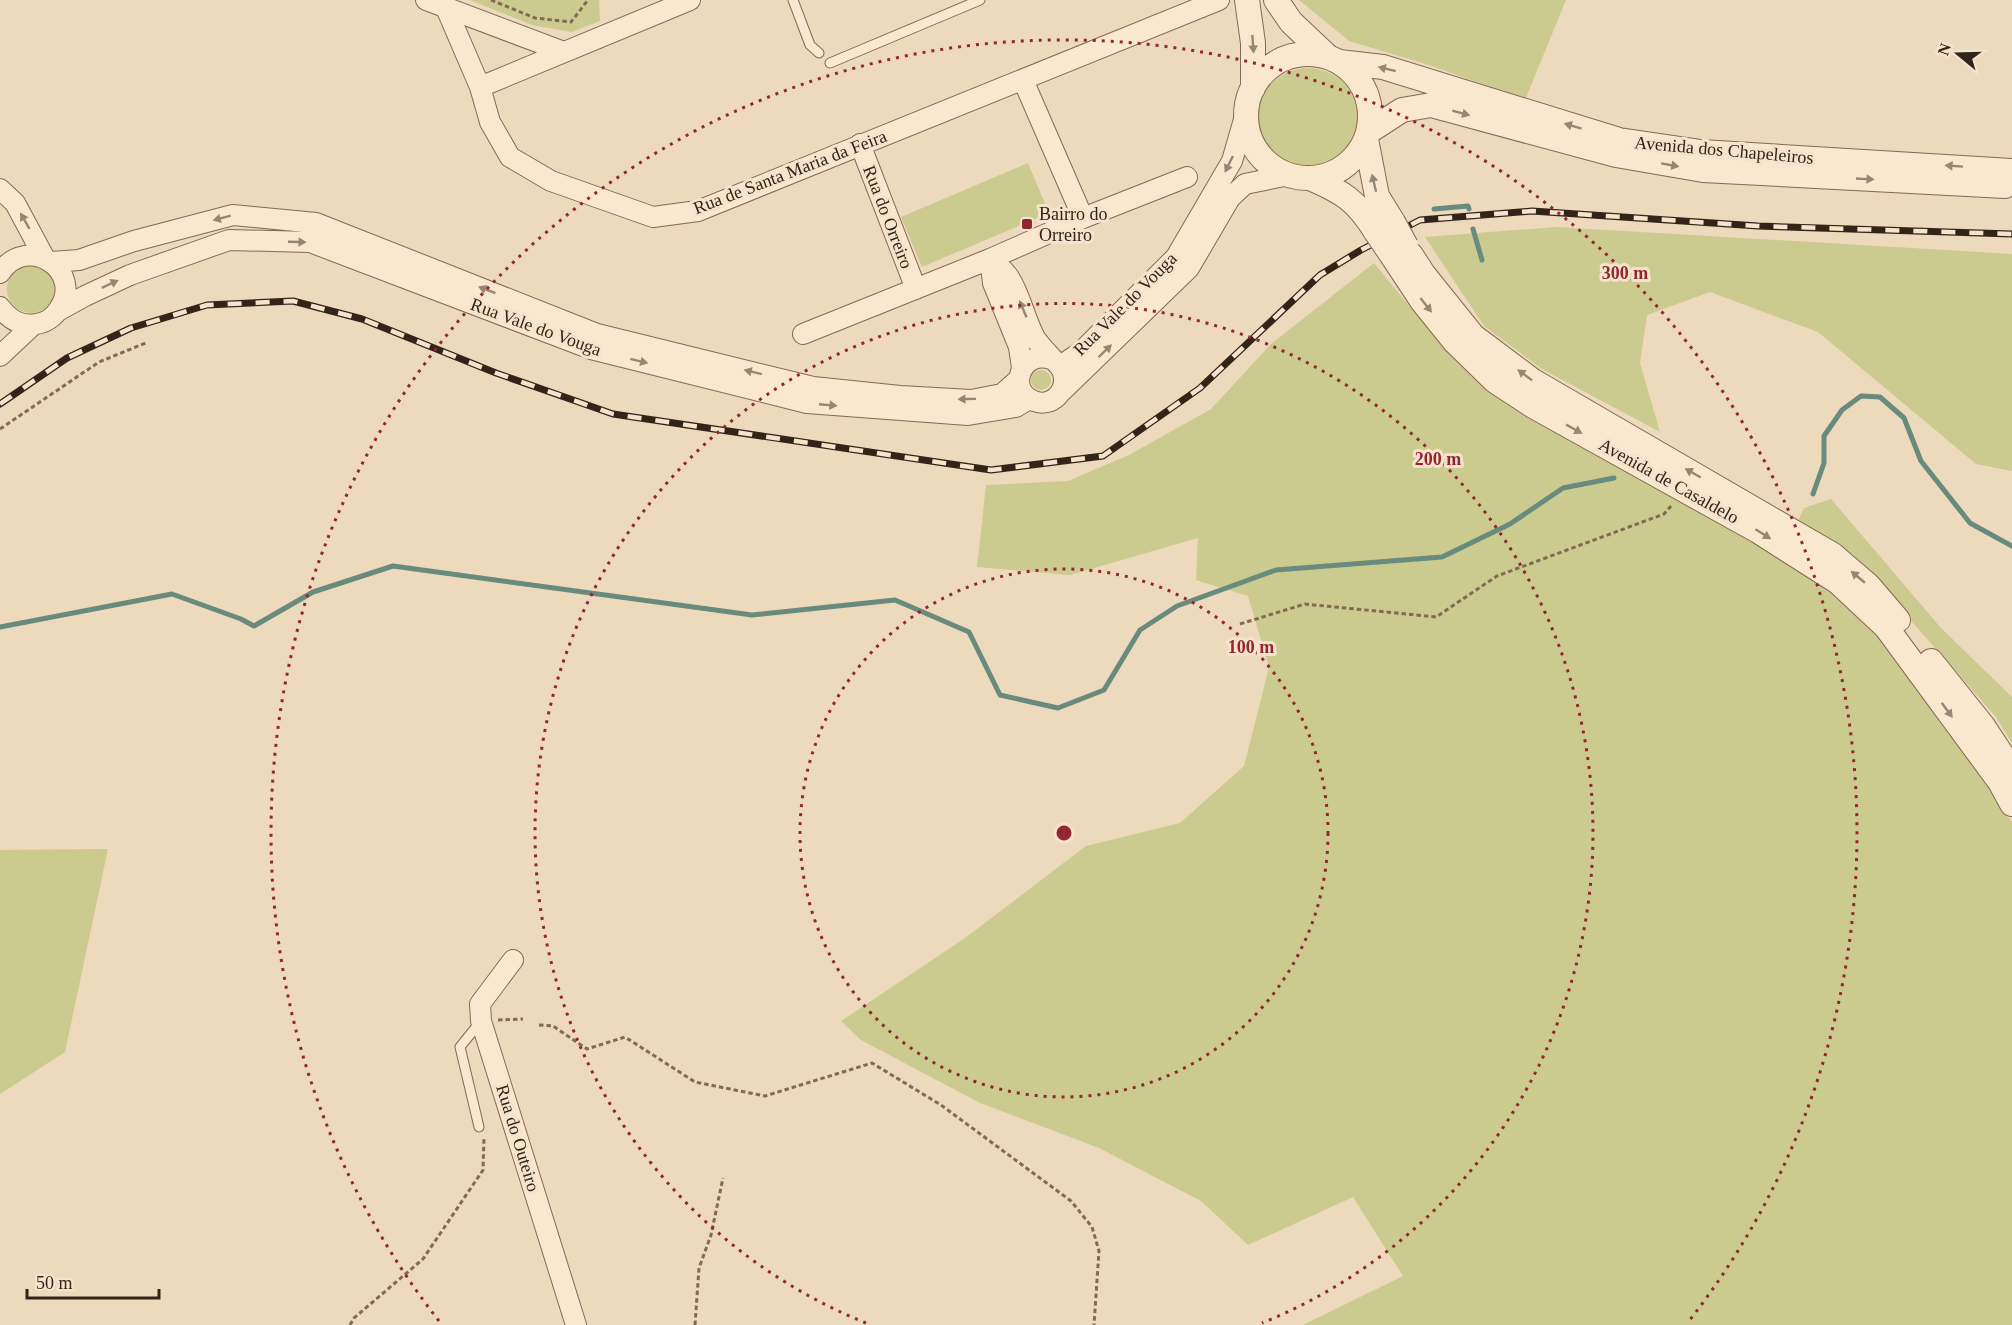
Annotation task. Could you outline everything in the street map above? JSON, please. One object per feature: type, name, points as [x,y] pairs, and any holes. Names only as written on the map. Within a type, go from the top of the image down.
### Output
[{"type":"street","points":[[426,0],[564,52]]},
{"type":"street","points":[[480,87],[690,0]]},
{"type":"street","name":"Rua de Santa Maria da Feira","points":[[446,8],[480,87],[490,122],[510,157],[551,181],[653,217],[698,211],[1219,0]]},
{"type":"street","points":[[1247,0],[1254,43],[1247,126],[1252,142],[1261,156],[1274,168],[1300,177]]},
{"type":"street","points":[[1276,0],[1291,22],[1333,60],[1355,75],[1366,92],[1370,112],[1367,135]]},
{"type":"street","name":"Rua Vale do Vouga","points":[[1055,362],[1082,352],[1176,257],[1232,161],[1250,98],[1263,74],[1277,63],[1293,56],[1310,54],[1333,60]]},
{"type":"street","name":"Avenida dos Chapeleiros","points":[[1333,60],[1383,67],[1619,140],[1701,152],[2012,171]]},
{"type":"street","points":[[1023,80],[1083,218]]},
{"type":"street","name":"Avenida dos Chapeleiros","points":[[1367,135],[1402,110],[1431,105],[1616,155],[1702,170],[2012,187]]},
{"type":"street","name":"Rua Vale do Vouga","points":[[0,356],[33,325],[51,318],[58,311],[85,296],[130,275],[229,240],[310,242],[591,349],[807,403],[968,415],[1016,407],[1029,399],[1044,403],[1058,397],[1189,268],[1230,198],[1245,184],[1324,176],[1344,166],[1359,152],[1367,135]]},
{"type":"street","name":"Avenida de Casaldelo","points":[[1367,135],[1377,196],[1385,227],[1422,301],[1455,342],[1495,381],[1533,406],[1758,531],[1838,582],[1887,627],[2000,782],[2012,804]]},
{"type":"street","name":"Rua do Orreiro","points":[[860,144],[916,290]]},
{"type":"street","name":"Rua do Orreiro","points":[[803,334],[916,290],[1083,218],[1187,177]]},
{"type":"street","name":"Avenida de Casaldelo","points":[[1300,177],[1336,189],[1385,227]]},
{"type":"street","points":[[0,189],[15,203],[47,259],[62,275],[65,293],[58,311]]},
{"type":"street","name":"Rua Vale do Vouga","points":[[0,273],[12,260],[22,256],[33,255],[47,259],[79,261],[134,241],[233,215],[316,223],[597,334],[813,387],[900,396],[971,400],[1002,394],[1035,358],[1046,357],[1055,362],[1064,376],[1062,391]]},
{"type":"street","name":"Avenida de Casaldelo","points":[[1399,252],[1424,275],[1473,336],[1533,381],[1833,555],[1868,585],[1909,632],[1968,707],[2012,770]]},
{"type":"street","points":[[990,259],[1009,277],[1035,338],[1055,362]]},
{"type":"street","points":[[990,259],[993,283],[1019,347],[1022,391],[1029,399]]},
{"type":"street","points":[[2,317],[33,325]]},
{"type":"street","points":[[481,1021],[480,1004],[513,960]]},
{"type":"street","name":"Rua do Outeiro","points":[[481,1021],[576,1325]]},
{"type":"lane","points":[[793,0],[810,45],[819,53]]},
{"type":"lane","points":[[830,63],[980,0]]},
{"type":"lane","points":[[479,1127],[460,1047],[481,1021]]},
{"type":"path","points":[[491,0],[535,18],[571,22],[588,0]]},
{"type":"path","points":[[0,429],[99,362],[148,342]]},
{"type":"path","points":[[1240,624],[1305,604],[1436,617],[1497,576],[1664,514],[1686,491]]},
{"type":"path","points":[[481,1021],[523,1019]]},
{"type":"path","points":[[539,1025],[553,1026],[587,1049],[626,1037],[695,1082],[765,1096],[872,1063],[941,1106],[1071,1201],[1092,1227],[1099,1251],[1094,1325]]},
{"type":"path","points":[[350,1325],[354,1318],[423,1259],[483,1170],[484,1138],[479,1127]]},
{"type":"path","points":[[695,1325],[699,1268],[711,1235],[723,1178]]},
{"type":"green space","points":[[470,0],[599,0],[600,21],[572,32],[532,25]]},
{"type":"green space","points":[[1299,0],[1566,0],[1525,100],[1435,67],[1349,41]]},
{"type":"green space","points":[[1308,68],[1327,72],[1344,83],[1355,100],[1359,119],[1355,138],[1344,155],[1327,166],[1308,170],[1289,166],[1272,155],[1261,138],[1257,119],[1261,100],[1272,83],[1289,72]]},
{"type":"green space","points":[[1028,163],[1049,213],[922,267],[901,217]]},
{"type":"green space","points":[[1557,227],[2012,254],[2012,471],[1976,464],[1818,332],[1710,292],[1647,315],[1640,363],[1660,432],[1542,369],[1484,326],[1425,237]]},
{"type":"green space","points":[[1374,263],[1423,323],[1490,390],[1821,580],[1879,633],[2012,822],[2012,1325],[1303,1325],[1403,1276],[1353,1197],[1248,1245],[1201,1201],[1099,1148],[980,1103],[861,1040],[841,1021],[965,938],[1086,846],[1180,823],[1244,766],[1269,667],[1248,596],[1196,580],[1198,538],[1070,575],[977,567],[986,485],[1068,481],[1129,455],[1211,409],[1271,344]]},
{"type":"green space","points":[[31,265],[48,272],[55,289],[48,306],[31,313],[14,306],[7,289],[14,272]]},
{"type":"green space","points":[[1041,370],[1048,373],[1051,380],[1048,387],[1041,390],[1034,387],[1031,380],[1034,373]]},
{"type":"green space","points":[[1831,499],[1941,628],[2012,697],[2012,743],[1996,717],[1853,555],[1797,523],[1804,508]]},
{"type":"green space","points":[[108,849],[65,1052],[0,1094],[0,850]]},
{"type":"waterway","points":[[1434,209],[1468,206],[1469,209]]},
{"type":"waterway","points":[[1473,229],[1482,260]]},
{"type":"waterway","points":[[1813,494],[1824,463],[1824,436],[1842,410],[1861,396],[1880,397],[1904,418],[1921,461],[1970,523],[2012,546]]},
{"type":"waterway","points":[[0,627],[172,594],[254,626],[313,592],[393,566],[752,615],[895,600],[969,632],[1000,695],[1058,708],[1104,690],[1140,630],[1177,606],[1276,570],[1442,557],[1510,524],[1563,488],[1614,478]]},
{"type":"railway","points":[[0,404],[67,358],[131,328],[207,305],[293,301],[362,319],[496,373],[613,414],[991,470],[1103,456],[1200,388],[1320,275],[1361,250],[1420,220],[1532,211],[1758,226],[2012,234]]},
{"type":"place","name":"Bairro do Orreiro","points":[[1027,224]]}]
